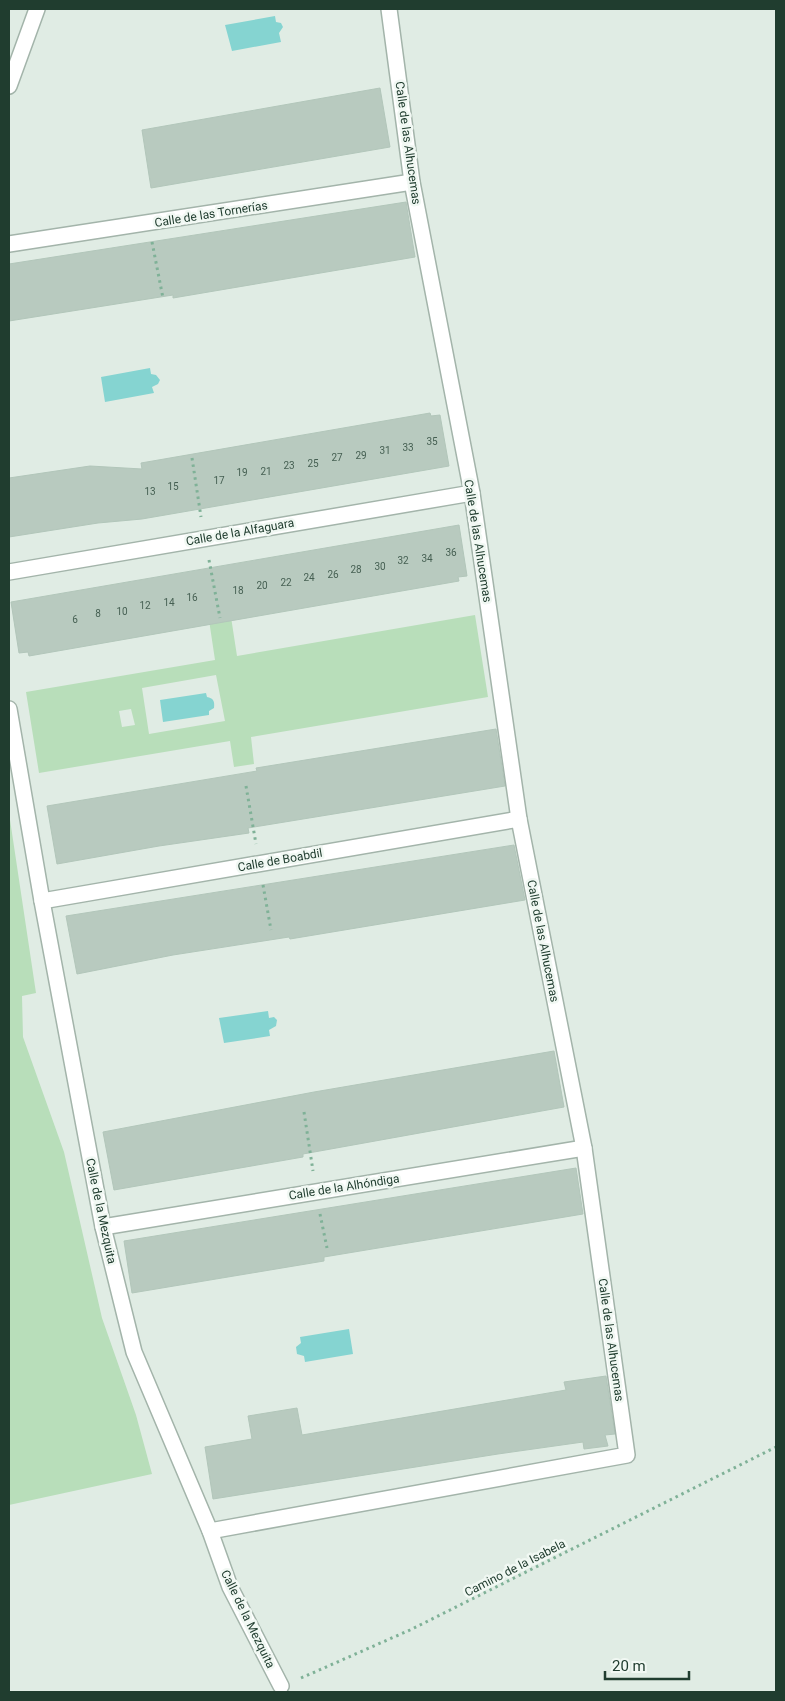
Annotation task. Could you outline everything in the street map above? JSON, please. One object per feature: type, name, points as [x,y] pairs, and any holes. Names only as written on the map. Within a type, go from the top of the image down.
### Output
[{"type":"street","points":[[9,86],[37,9]]},
{"type":"street","name":"Calle de las Alhucemas","points":[[210,1531],[627,1455],[584,1148],[519,819],[472,493],[412,182],[389,9]]},
{"type":"street","name":"Calle de las Tornerías","points":[[9,244],[149,224],[412,182]]},
{"type":"street","name":"Calle de la Alfaguara","points":[[9,572],[472,493]]},
{"type":"street","name":"Calle de la Mezquita","points":[[9,709],[42,902],[103,1227],[134,1352],[210,1531],[230,1587],[281,1686]]},
{"type":"street","name":"Calle de Boabdil","points":[[42,902],[519,819]]},
{"type":"street","name":"Calle de la Alhóndiga","points":[[103,1227],[584,1148]]},
{"type":"path","points":[[149,224],[163,298]]},
{"type":"path","name":"Camino de la Isabela","points":[[281,1686],[410,1630],[776,1447]]},
{"type":"green space","points":[[475,615],[488,697],[251,737],[254,764],[234,767],[230,741],[39,773],[26,692],[215,660],[209,620],[231,617],[237,656]],"holes":[[[216,675],[225,721],[149,734],[142,688]],[[131,709],[135,725],[122,727],[119,711]]]},
{"type":"green space","points":[[9,813],[36,993],[22,996],[23,1037],[64,1152],[102,1318],[136,1415],[152,1474],[9,1505]]},
{"type":"water","points":[[275,16],[276,22],[281,23],[283,27],[279,33],[281,42],[232,51],[225,25]]},
{"type":"water","points":[[150,368],[151,374],[156,375],[160,380],[158,384],[152,387],[154,393],[105,402],[101,377]]},
{"type":"water","points":[[206,693],[207,697],[212,699],[214,703],[214,708],[209,711],[209,715],[163,722],[160,700]]},
{"type":"water","points":[[268,1011],[269,1018],[274,1017],[277,1020],[276,1026],[269,1030],[270,1036],[224,1043],[219,1018]]},
{"type":"water","points":[[349,1329],[353,1354],[305,1362],[304,1356],[297,1354],[296,1347],[301,1343],[300,1337]]},
{"type":"building","points":[[380,88],[390,147],[151,188],[142,130]]},
{"type":"building","points":[[406,202],[415,257],[173,298],[173,295],[9,321],[9,264]]},
{"type":"building","points":[[430,413],[431,416],[440,415],[449,466],[142,519],[98,523],[9,537],[9,478],[90,466],[142,469],[141,463]]},
{"type":"building","points":[[459,525],[467,576],[458,577],[459,581],[29,656],[28,652],[19,653],[11,602]]},
{"type":"building","points":[[496,729],[505,786],[248,828],[249,833],[159,846],[57,864],[47,806],[257,771],[256,768]]},
{"type":"building","points":[[514,845],[525,900],[290,939],[289,937],[173,955],[77,974],[66,916]]},
{"type":"building","points":[[554,1051],[564,1107],[303,1154],[303,1157],[114,1190],[103,1132],[314,1092]]},
{"type":"building","points":[[576,1168],[583,1214],[324,1257],[324,1261],[132,1293],[124,1241]]},
{"type":"building","points":[[606,1376],[615,1434],[605,1435],[608,1446],[584,1449],[583,1442],[213,1499],[205,1447],[252,1439],[248,1416],[297,1408],[302,1435],[566,1390],[564,1382]]}]
